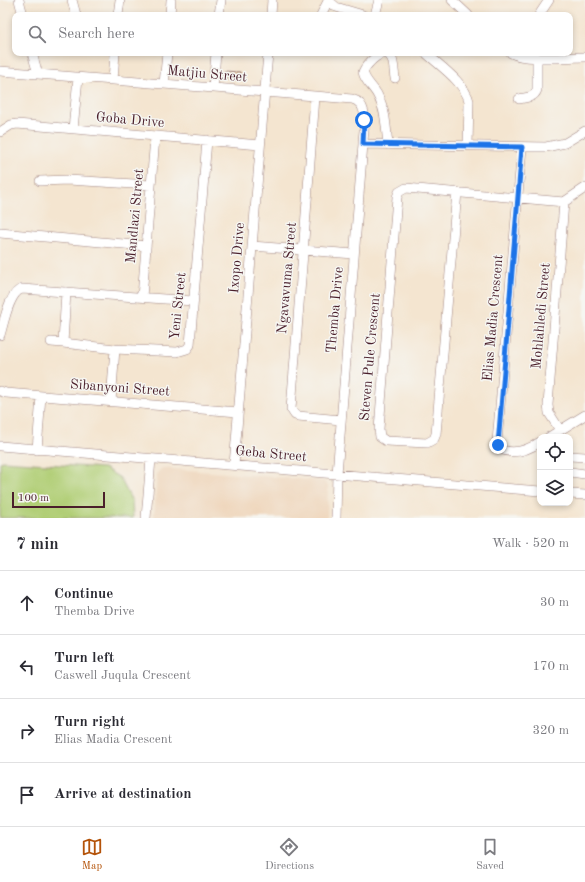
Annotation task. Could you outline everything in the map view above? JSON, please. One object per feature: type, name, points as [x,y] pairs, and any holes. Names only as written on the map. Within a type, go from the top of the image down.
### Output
[{"type":"street","points":[[19,0],[22,12]]},
{"type":"street","points":[[72,0],[75,12]]},
{"type":"street","points":[[118,12],[120,0]]},
{"type":"street","points":[[170,12],[171,0]]},
{"type":"street","points":[[219,12],[220,0]]},
{"type":"street","points":[[271,12],[272,0]]},
{"type":"street","points":[[322,12],[328,0],[336,7],[353,12]]},
{"type":"street","points":[[376,12],[379,0]]},
{"type":"street","points":[[452,0],[465,12]]},
{"type":"street","points":[[541,12],[549,0]]},
{"type":"street","points":[[33,56],[38,74]]},
{"type":"street","points":[[113,80],[115,56]]},
{"type":"street","points":[[164,84],[167,56]]},
{"type":"street","points":[[213,88],[216,56]]},
{"type":"street","name":"Ixopo Drive","points":[[234,465],[268,56]]},
{"type":"street","points":[[377,56],[370,62],[364,72],[366,80],[376,91],[384,111],[388,145]]},
{"type":"street","points":[[388,56],[392,60],[395,78]]},
{"type":"street","points":[[429,56],[458,83],[468,96],[468,145]]},
{"type":"street","points":[[518,56],[585,57]]},
{"type":"street","points":[[519,99],[533,97],[537,90],[537,57]]},
{"type":"street","name":"Matjiu Street","points":[[0,71],[352,99],[356,100],[362,105]]},
{"type":"street","points":[[73,129],[78,78]]},
{"type":"street","name":"Ngavavuma Street","points":[[315,97],[291,409],[295,415],[298,416],[341,420]]},
{"type":"street","name":"Themba Drive","points":[[336,518],[337,474],[363,144],[364,112],[362,105]]},
{"type":"street","name":"Goba Drive","points":[[0,132],[11,125],[16,124],[260,145]]},
{"type":"street","points":[[363,144],[546,147],[560,145],[585,131]]},
{"type":"street","name":"Mandlazi Street","points":[[142,297],[155,137]]},
{"type":"street","name":"Yeni Street","points":[[51,342],[115,349],[178,352],[184,351],[190,344],[207,140]]},
{"type":"street","name":"Elias Madia Crescent","points":[[522,147],[497,442],[500,449],[510,451],[529,449],[537,444]]},
{"type":"street","points":[[40,181],[68,180],[151,185]]},
{"type":"street","name":"Steven Pule Crescent","points":[[406,188],[457,192],[437,429],[435,437],[427,443],[386,441],[379,434],[397,197],[400,192],[406,188]]},
{"type":"street","points":[[457,192],[564,202],[585,188]]},
{"type":"street","name":"Mohlahledi Street","points":[[560,430],[550,414],[548,405],[564,202]]},
{"type":"street","points":[[0,233],[146,246]]},
{"type":"street","points":[[252,246],[354,254]]},
{"type":"street","points":[[0,335],[12,298],[18,290],[27,289],[193,301]]},
{"type":"street","points":[[63,343],[66,292]]},
{"type":"street","points":[[111,401],[115,349]]},
{"type":"street","name":"Sibanyoni Street","points":[[0,391],[6,393],[238,412]]},
{"type":"street","points":[[37,450],[41,396]]},
{"type":"street","points":[[554,434],[585,415]]},
{"type":"street","name":"Geba Street","points":[[0,446],[537,491]]},
{"type":"street","points":[[573,456],[585,457]]},
{"type":"street","points":[[146,518],[151,459]]},
{"type":"street","points":[[573,472],[585,474]]},
{"type":"street","points":[[573,494],[585,495]]},
{"type":"shaded area","points":[[162,468],[324,481],[328,486],[327,518],[154,518],[157,473]]},
{"type":"green space","points":[[0,462],[104,468],[120,478],[132,501],[133,518],[0,518]]},
{"type":"building","points":[[224,71],[240,72],[240,79],[223,78]]},
{"type":"route","points":[[364,120],[363,144],[522,147],[497,442],[498,445]]}]
